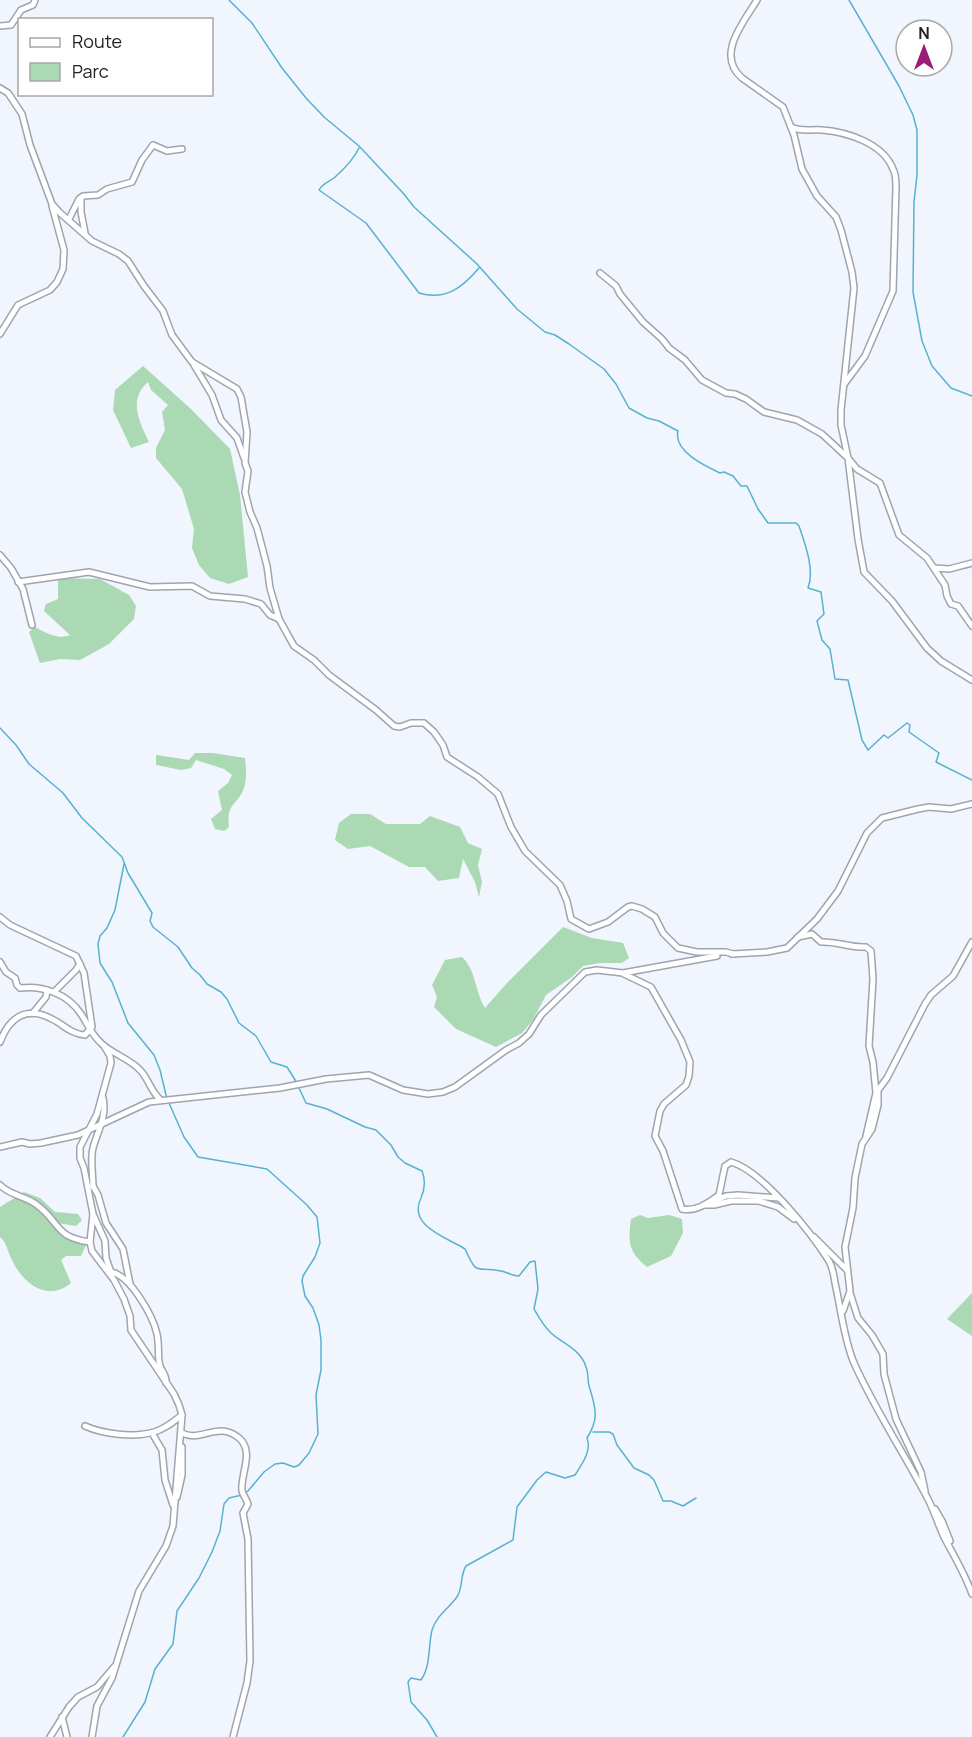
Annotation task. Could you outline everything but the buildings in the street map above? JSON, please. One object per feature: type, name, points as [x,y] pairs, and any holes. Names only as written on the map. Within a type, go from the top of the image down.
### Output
[{"type":"street","points":[[0,26],[11,25],[19,11],[33,4],[35,0]]},
{"type":"street","points":[[757,0],[735,34],[731,58],[738,74],[764,96],[783,107],[791,126],[797,155],[807,179],[822,202],[836,217],[852,272],[854,296],[843,387],[841,425],[848,458],[864,572],[892,601],[927,648],[941,661],[972,680]]},
{"type":"street","points":[[0,88],[12,97],[22,114],[30,145],[52,204],[64,250],[63,269],[57,282],[50,290],[18,305],[0,334]]},
{"type":"street","points":[[791,126],[797,130],[824,130],[859,138],[881,152],[894,170],[896,187],[893,291],[865,356],[843,387]]},
{"type":"street","points":[[81,198],[98,195],[107,189],[132,182],[142,160],[153,145],[167,151],[182,149]]},
{"type":"street","points":[[69,219],[81,198]]},
{"type":"street","points":[[81,198],[81,212],[86,234]]},
{"type":"street","points":[[52,204],[92,241],[128,261],[163,310],[172,335],[212,395],[221,420],[237,438],[248,471],[245,492],[267,566],[270,588],[279,619],[294,646],[394,726],[424,723],[443,745],[447,757],[478,777],[498,794],[511,827],[525,851],[560,885],[571,919],[589,929],[608,922],[632,906],[655,917],[663,933],[678,948],[697,952],[733,954]]},
{"type":"street","points":[[600,273],[615,286],[643,322],[669,348],[686,360],[702,380],[726,393],[746,399],[764,412],[797,420],[822,434],[857,469],[880,483],[899,535],[923,554],[945,585],[951,604],[958,606],[972,626]]},
{"type":"street","points":[[192,362],[237,389],[241,397],[247,432],[245,463]]},
{"type":"street","points":[[0,555],[23,590],[32,625]]},
{"type":"street","points":[[934,568],[949,568],[972,563]]},
{"type":"street","points":[[18,582],[89,572],[150,587],[192,586],[210,596],[245,598],[261,604],[270,615],[279,619]]},
{"type":"street","points":[[622,973],[663,964],[787,948],[817,919],[838,891],[867,833],[882,818],[929,807],[951,809],[971,807]]},
{"type":"street","points":[[0,916],[10,925],[76,956],[84,973],[92,1027],[85,1035],[74,1034],[53,1019],[33,1013],[19,1016],[7,1027],[0,1042]]},
{"type":"street","points":[[797,937],[812,934],[821,942],[866,947],[871,951],[873,979],[869,1035],[876,1093],[866,1129],[866,1138]]},
{"type":"street","points":[[972,942],[953,976],[931,995],[887,1078],[878,1090],[878,1105],[874,1122],[862,1144],[845,1247],[850,1291],[858,1318],[872,1335],[883,1354],[884,1374],[901,1433],[921,1472],[928,1498],[942,1533],[972,1594]]},
{"type":"street","points":[[0,962],[6,972],[15,978],[20,988],[33,986],[61,994],[80,1012],[89,1031],[104,1046],[140,1070],[156,1097],[165,1100]]},
{"type":"street","points":[[54,992],[80,964]]},
{"type":"street","points":[[0,1147],[22,1142],[41,1143],[89,1132],[149,1102],[280,1089],[326,1079],[360,1075],[374,1076],[403,1090],[428,1094],[443,1092],[455,1087],[519,1043],[529,1034],[541,1015],[585,972],[597,970],[622,973],[651,987],[661,1002],[690,1062],[686,1085],[664,1104],[660,1111],[655,1136],[663,1151],[682,1209],[690,1211],[726,1196],[780,1198]]},
{"type":"street","points":[[33,1013],[46,997],[47,990]]},
{"type":"street","points":[[92,1737],[97,1706],[112,1678],[139,1592],[166,1546],[173,1526],[182,1431],[182,1415],[179,1405],[131,1330],[130,1316],[106,1258],[105,1241],[93,1214],[80,1158],[80,1146],[89,1132],[111,1063],[104,1046]]},
{"type":"street","points":[[90,1197],[93,1186],[93,1149],[99,1127],[104,1119],[102,1094]]},
{"type":"street","points":[[707,1203],[721,1192],[722,1174],[725,1166],[731,1162],[754,1175],[780,1198],[809,1234],[831,1264],[847,1347],[855,1365],[894,1441],[928,1498]]},
{"type":"street","points":[[0,1185],[8,1193],[37,1204],[58,1229],[74,1240],[90,1242]]},
{"type":"street","points":[[93,1186],[106,1223],[123,1249],[130,1285]]},
{"type":"street","points":[[707,1203],[714,1205],[731,1201],[759,1201],[778,1207],[799,1221]]},
{"type":"street","points":[[93,1214],[90,1242],[92,1251],[114,1280]]},
{"type":"street","points":[[809,1234],[847,1269]]},
{"type":"street","points":[[111,1272],[116,1273],[130,1285],[141,1300],[154,1326],[159,1363],[166,1376],[166,1383]]},
{"type":"street","points":[[842,1312],[850,1291]]},
{"type":"street","points":[[85,1426],[101,1433],[152,1433],[168,1426],[182,1415]]},
{"type":"street","points":[[182,1431],[192,1437],[221,1430],[239,1438],[246,1447],[244,1495],[248,1504],[243,1513],[248,1539],[250,1661],[247,1683],[233,1737]]},
{"type":"street","points":[[152,1433],[162,1449],[165,1480],[174,1507]]},
{"type":"street","points":[[50,1737],[78,1697],[98,1687],[117,1664]]},
{"type":"street","points":[[62,1717],[67,1737]]},
{"type":"green space","points":[[143,366],[191,409],[230,449],[240,495],[248,577],[229,584],[210,578],[199,565],[192,548],[194,529],[182,489],[156,458],[156,448],[165,430],[162,412],[168,405],[151,390],[148,382],[138,396],[137,411],[149,442],[131,448],[113,410],[115,390]]},
{"type":"green space","points":[[58,578],[100,579],[129,595],[136,606],[134,619],[109,644],[80,660],[60,659],[40,663],[29,632],[35,627],[57,636],[70,635],[44,611],[46,604],[58,599]]},
{"type":"green space","points":[[195,753],[245,758],[244,788],[229,813],[229,827],[224,831],[215,829],[211,819],[222,810],[218,791],[228,783],[232,775],[224,769],[196,760],[191,768],[181,770],[156,765],[156,755],[189,760]]},
{"type":"green space","points":[[351,814],[370,814],[386,824],[420,824],[430,816],[460,827],[468,843],[482,849],[478,865],[482,882],[479,897],[475,882],[463,859],[459,878],[438,881],[425,867],[409,867],[370,846],[348,849],[335,840],[339,823]]},
{"type":"green space","points":[[563,927],[592,938],[623,943],[629,958],[622,963],[583,966],[572,977],[546,995],[533,1020],[522,1033],[496,1047],[456,1029],[434,1007],[437,997],[432,985],[445,960],[462,957],[467,962],[485,1008]]},
{"type":"green space","points":[[24,1192],[40,1198],[55,1212],[78,1214],[82,1220],[76,1226],[57,1223],[67,1232],[88,1241],[81,1256],[66,1256],[61,1260],[71,1283],[62,1289],[44,1290],[28,1282],[16,1267],[6,1244],[0,1237],[0,1207]]},
{"type":"green space","points":[[640,1215],[648,1218],[669,1215],[682,1219],[683,1233],[671,1256],[647,1267],[636,1256],[630,1241],[631,1219]]},
{"type":"green space","points":[[972,1293],[972,1336],[947,1319]]},
{"type":"waterway","points":[[229,0],[252,23],[282,68],[306,98],[324,117],[359,146],[414,207],[477,264],[517,309],[545,332],[555,335],[604,369],[616,384],[629,408],[678,431],[680,445],[692,457],[720,473],[724,472],[733,476],[741,486],[747,486],[768,523],[796,523],[799,526],[810,565],[808,588],[821,592],[824,614],[817,621],[822,640],[830,649],[835,679],[848,680],[862,740],[868,750],[884,735],[888,738],[907,723],[910,725],[909,732],[939,753],[936,762],[972,780]]},
{"type":"waterway","points":[[849,0],[899,86],[913,115],[917,130],[913,292],[922,341],[932,366],[951,388],[972,396]]},
{"type":"waterway","points":[[359,148],[345,168],[319,190],[366,223],[419,293],[446,294],[467,281],[479,268]]},
{"type":"waterway","points":[[0,728],[29,764],[63,793],[82,818],[122,857],[128,873],[152,913],[150,921],[153,927],[178,947],[192,968],[207,984],[221,992],[239,1023],[256,1036],[271,1062],[287,1067],[297,1083]]},
{"type":"waterway","points":[[124,864],[115,910],[98,944],[100,963],[112,982],[128,1023],[154,1055],[167,1099]]},
{"type":"waterway","points":[[299,1088],[306,1103],[327,1109],[376,1130],[391,1145],[398,1157],[422,1171],[424,1185],[418,1208],[424,1224],[465,1249],[475,1267],[519,1276],[530,1262],[535,1261],[538,1289],[534,1309],[550,1332],[580,1355],[587,1370],[594,1402],[595,1419],[587,1438],[587,1453],[575,1475],[565,1478],[546,1472],[537,1480],[517,1507],[513,1540],[466,1566],[457,1597],[434,1625],[424,1674],[421,1680],[411,1678],[408,1682],[411,1702],[427,1720],[437,1737]]},
{"type":"waterway","points":[[123,1737],[145,1702],[155,1669],[173,1644],[177,1611],[199,1578],[212,1552],[220,1531],[224,1504],[229,1498],[248,1491],[264,1472],[275,1464],[283,1463],[294,1467],[299,1465],[309,1453],[318,1434],[316,1395],[321,1370],[321,1340],[319,1325],[313,1308],[305,1296],[302,1281],[320,1243],[317,1217],[267,1169],[198,1157],[184,1137],[169,1103]]},
{"type":"waterway","points":[[593,1432],[613,1434],[617,1445],[634,1468],[654,1480],[663,1501],[671,1501],[683,1506],[696,1498]]}]
